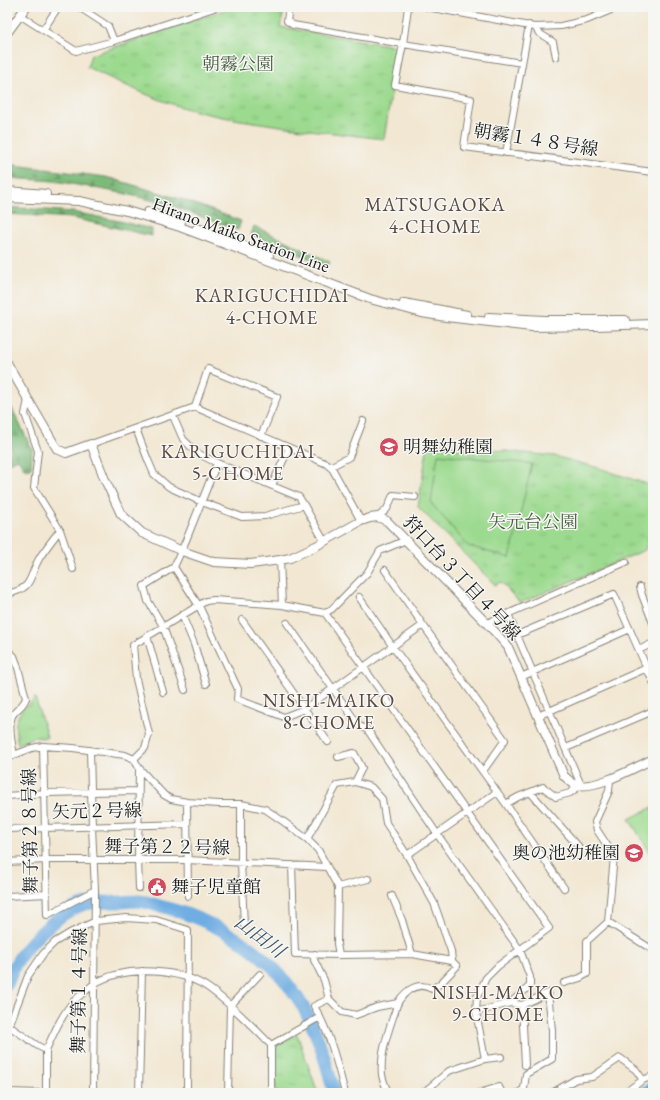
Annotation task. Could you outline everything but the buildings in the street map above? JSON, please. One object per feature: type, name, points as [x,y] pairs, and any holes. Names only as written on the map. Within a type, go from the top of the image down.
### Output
[{"type":"main road","points":[[7,33],[21,16],[26,7]]},
{"type":"main road","points":[[649,7],[653,10]]},
{"type":"main road","name":"Hirano Maiko Station Line","points":[[7,191],[79,196],[134,208],[166,217],[227,239],[371,295],[424,308],[478,316],[544,320],[653,319]]},
{"type":"main road","name":"Hirano Maiko Station Line","points":[[7,198],[79,201],[127,211],[180,227],[370,299],[422,314],[532,327],[653,324]]},
{"type":"main road","points":[[7,363],[57,449],[66,453],[91,444]]},
{"type":"main road","name":"狩口台３丁目４号線","points":[[91,444],[105,480],[121,514],[142,533],[182,551],[214,562],[251,564],[290,558],[361,522],[378,517],[387,521],[487,623],[508,647],[564,776],[573,784],[581,785]]},
{"type":"main road","points":[[581,785],[601,783],[610,780],[653,759]]},
{"type":"street","points":[[43,30],[58,7]]},
{"type":"street","points":[[79,7],[108,26],[114,41]]},
{"type":"street","points":[[21,16],[76,52],[114,41],[199,10],[217,7]]},
{"type":"street","points":[[289,7],[287,21],[293,25],[522,63]]},
{"type":"street","points":[[403,44],[408,7]]},
{"type":"street","points":[[427,7],[532,26],[561,26],[586,20],[602,10],[614,7]]},
{"type":"street","points":[[532,26],[539,33],[553,42],[556,57]]},
{"type":"street","points":[[506,153],[522,63],[532,26]]},
{"type":"street","name":"朝霧１４８号線","points":[[403,44],[395,85],[471,99],[464,147],[653,172]]},
{"type":"street","points":[[195,407],[208,369],[277,397],[261,436]]},
{"type":"street","points":[[28,400],[25,414],[38,451],[34,488],[60,530],[73,569]]},
{"type":"street","points":[[91,444],[195,407],[327,464],[333,470],[361,522]]},
{"type":"street","points":[[173,416],[183,438],[197,453],[217,463],[299,497],[324,542]]},
{"type":"street","points":[[330,467],[349,456],[363,421]]},
{"type":"street","points":[[136,429],[154,474],[169,487],[202,502],[242,517],[265,516],[304,505]]},
{"type":"street","points":[[272,485],[289,448]]},
{"type":"street","points":[[185,690],[163,626],[148,601],[144,586],[174,567],[182,551],[217,463]]},
{"type":"street","name":"狩口台３丁目４号線","points":[[378,517],[387,509],[392,495],[415,497]]},
{"type":"street","points":[[7,594],[18,592],[26,586],[39,558],[60,530]]},
{"type":"street","points":[[134,759],[145,748],[149,734],[136,679],[133,645],[206,601],[214,600],[282,605],[325,613],[332,609],[362,578],[380,551],[406,540]]},
{"type":"street","points":[[280,560],[282,605]]},
{"type":"street","points":[[487,623],[626,562]]},
{"type":"street","points":[[174,567],[199,606],[238,689],[237,699],[284,717],[304,709],[423,626]]},
{"type":"street","points":[[385,570],[423,626],[505,740],[483,771]]},
{"type":"street","points":[[640,587],[653,623]]},
{"type":"street","points":[[517,634],[614,594],[653,682]]},
{"type":"street","points":[[359,597],[564,888]]},
{"type":"street","points":[[325,613],[549,928],[498,966],[486,978],[476,997],[476,1012],[485,1059]]},
{"type":"street","points":[[506,804],[518,797],[543,787],[556,797],[570,793],[581,785],[508,614]]},
{"type":"street","points":[[182,615],[194,644],[206,684]]},
{"type":"street","points":[[242,620],[328,742]]},
{"type":"street","points":[[287,623],[359,726],[367,729],[437,834],[520,950],[530,977],[530,986],[510,1002],[476,1012]]},
{"type":"street","points":[[521,677],[630,629]]},
{"type":"street","points":[[147,636],[164,692]]},
{"type":"street","points":[[639,650],[653,643]]},
{"type":"street","points":[[7,650],[14,656],[18,664],[26,698],[25,702],[12,715],[10,723],[14,755]]},
{"type":"street","points":[[538,716],[647,668]]},
{"type":"street","points":[[566,748],[653,711]]},
{"type":"street","points":[[7,759],[32,748],[44,746],[73,748],[125,755],[134,759],[139,768],[164,795],[171,799],[186,802],[241,804],[265,809],[307,839],[318,850],[338,887],[337,944],[339,954]]},
{"type":"street","name":"舞子第２８号線","points":[[44,746],[47,915],[95,890]]},
{"type":"street","name":"舞子第１４号線","points":[[90,750],[96,921],[93,1093]]},
{"type":"street","points":[[338,757],[354,753],[362,768],[354,782]]},
{"type":"street","points":[[139,768],[139,888]]},
{"type":"street","points":[[564,983],[587,974],[587,942],[608,922],[614,856],[597,830],[595,822],[609,792],[610,780]]},
{"type":"street","points":[[307,839],[337,785],[354,782],[371,788],[382,799],[386,823],[407,855],[434,903],[451,951],[452,960],[457,966],[441,983],[432,989],[416,986],[411,988],[398,1003],[386,1039],[382,1064],[382,1076],[388,1093]]},
{"type":"street","points":[[7,796],[138,792]]},
{"type":"street","points":[[407,855],[497,792]]},
{"type":"street","points":[[531,793],[578,846]]},
{"type":"street","points":[[186,802],[188,896]]},
{"type":"street","points":[[241,804],[241,863],[244,925]]},
{"type":"street","name":"矢元２号線","points":[[7,829],[187,824]]},
{"type":"street","name":"舞子第２２号線","points":[[7,862],[46,860],[187,860],[327,867]]},
{"type":"street","points":[[292,865],[295,954],[412,954],[452,960]]},
{"type":"street","points":[[338,887],[368,879]]},
{"type":"street","points":[[7,896],[47,894]]},
{"type":"street","points":[[392,896],[402,920],[412,954]]},
{"type":"street","points":[[46,1050],[9,1026],[28,976],[43,954],[55,942],[75,930],[96,921],[126,918],[156,920],[188,930],[186,1093]]},
{"type":"street","points":[[608,922],[653,950]]},
{"type":"street","points":[[315,954],[314,960],[324,980],[329,999],[342,1012],[356,1015],[377,1007],[398,1003]]},
{"type":"street","points":[[139,1093],[142,971]]},
{"type":"street","points":[[46,1093],[46,1050],[59,1023],[74,1001],[94,984],[111,977],[142,971],[156,971],[188,977],[210,989],[230,1006],[271,1045],[271,1093]]},
{"type":"street","points":[[228,1093],[230,1006],[260,974]]},
{"type":"street","points":[[510,1002],[522,1005],[548,993],[552,1030],[552,1059],[526,1074],[524,1089],[518,1093]]},
{"type":"street","points":[[329,999],[314,1006],[331,1042],[345,1093]]},
{"type":"street","points":[[522,1005],[525,1065]]},
{"type":"street","points":[[271,1045],[320,1017]]},
{"type":"street","points":[[422,1093],[449,1071],[485,1059],[501,1057]]},
{"type":"street","points":[[552,1093],[576,1079],[592,1077],[620,1058],[636,1070],[643,1080]]},
{"type":"street","points":[[624,1093],[643,1080],[653,1076]]},
{"type":"street","points":[[479,1093],[499,1087],[502,1093]]},
{"type":"street","points":[[7,1092],[40,1093]]},
{"type":"street","points":[[124,1093],[144,1093]]},
{"type":"green space","name":"朝霧公園","points":[[233,7],[285,7],[280,27],[394,46],[398,51],[384,139],[270,125],[196,111],[149,96],[87,67],[91,55]]},
{"type":"green space","points":[[7,164],[106,177],[184,200],[241,221],[238,230],[167,204],[122,193],[55,181],[7,178]]},
{"type":"green space","points":[[7,207],[73,212],[119,221],[152,229],[152,236],[72,218],[7,214]]},
{"type":"green space","points":[[254,226],[330,262],[328,266],[251,235]]},
{"type":"green space","points":[[7,398],[32,449],[31,469],[24,468],[18,459],[9,463],[11,448],[7,429]]},
{"type":"green space","name":"矢元台公園","points":[[428,443],[554,456],[599,468],[653,486],[653,520],[645,550],[520,603],[501,582],[495,585],[418,507]]},
{"type":"green space","points":[[438,454],[532,464],[510,558],[468,546],[431,503]]},
{"type":"green space","points":[[35,697],[47,737],[34,737],[18,744],[16,721],[20,712],[32,702]]},
{"type":"green space","points":[[653,807],[653,857],[629,819]]},
{"type":"green space","points":[[297,1034],[318,1093],[276,1093],[276,1046]]},
{"type":"waterway","name":"山田川","points":[[7,984],[15,965],[27,947],[53,922],[73,909],[95,902],[139,901],[168,908],[221,929],[253,950],[280,975],[300,1001],[318,1039],[334,1093]]},
{"type":"waterway","name":"山田川","points":[[645,1093],[653,1088]]},
{"type":"place","name":"明舞幼稚園","points":[[389,447]]},
{"type":"place","name":"奥の池幼稚園","points":[[634,853]]},
{"type":"place","name":"舞子児童館","points":[[157,887]]},
{"type":"district","name":"MATSUGAOKA 4-CHOME","points":[[435,215]]},
{"type":"district","name":"KARIGUCHIDAI 4-CHOME","points":[[272,306]]},
{"type":"district","name":"KARIGUCHIDAI 5-CHOME","points":[[238,462]]},
{"type":"district","name":"NISHI-MAIKO 8-CHOME","points":[[329,711]]},
{"type":"district","name":"NISHI-MAIKO 9-CHOME","points":[[498,1003]]}]
